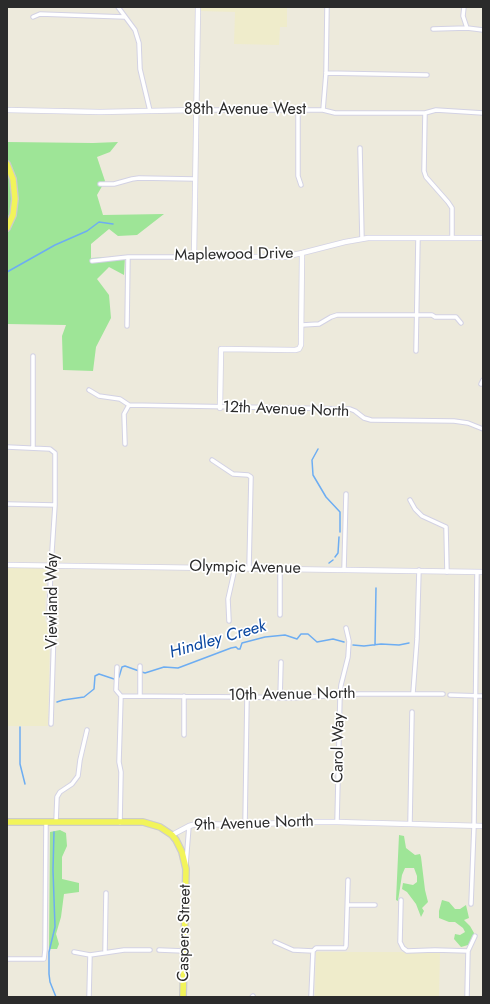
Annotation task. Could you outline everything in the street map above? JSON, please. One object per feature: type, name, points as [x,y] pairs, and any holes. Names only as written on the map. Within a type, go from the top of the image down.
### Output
[{"type":"main road","points":[[7,164],[13,179],[15,199],[13,215],[7,228]]},
{"type":"main road","name":"9th Avenue North","points":[[7,822],[149,823],[160,827],[172,835]]},
{"type":"main road","name":"Caspers Street","points":[[172,835],[182,852],[186,869],[184,997]]},
{"type":"street","points":[[118,7],[135,30],[139,43],[140,69],[150,111]]},
{"type":"street","points":[[194,257],[198,7]]},
{"type":"street","points":[[323,110],[326,73],[327,7]]},
{"type":"street","points":[[464,7],[463,16],[467,28]]},
{"type":"street","points":[[32,16],[40,14],[125,17]]},
{"type":"street","points":[[433,29],[467,28],[483,30]]},
{"type":"street","points":[[326,73],[427,75]]},
{"type":"street","name":"88th Avenue West","points":[[7,110],[100,112],[323,110],[335,113],[425,114],[436,110],[483,112]]},
{"type":"street","points":[[298,110],[298,176],[301,185]]},
{"type":"street","points":[[425,114],[424,171],[426,177],[452,208],[452,238]]},
{"type":"street","points":[[360,148],[362,239]]},
{"type":"street","points":[[100,184],[114,184],[132,179],[195,179]]},
{"type":"street","points":[[416,351],[418,238]]},
{"type":"street","name":"Maplewood Drive","points":[[92,261],[128,257],[274,257],[302,253],[362,239],[483,238]]},
{"type":"street","points":[[220,408],[221,349],[299,349],[301,345],[302,326],[302,253]]},
{"type":"street","points":[[127,326],[128,257]]},
{"type":"street","points":[[302,326],[319,324],[337,315],[417,315],[456,317],[461,322]]},
{"type":"street","points":[[7,447],[33,448],[33,356]]},
{"type":"street","name":"12th Avenue North","points":[[89,390],[99,396],[120,399],[129,405],[350,410],[371,420],[454,421],[468,423],[483,429]]},
{"type":"street","points":[[125,444],[124,414],[129,405]]},
{"type":"street","name":"Viewland Way","points":[[33,448],[50,450],[55,453],[55,505],[49,616],[54,629],[51,724]]},
{"type":"street","points":[[212,460],[233,474],[248,475],[251,477],[249,568]]},
{"type":"street","points":[[344,569],[346,494]]},
{"type":"street","points":[[410,500],[415,509],[422,516],[446,527],[447,572]]},
{"type":"street","points":[[7,504],[55,505]]},
{"type":"street","name":"Olympic Avenue","points":[[7,565],[483,572]]},
{"type":"street","points":[[229,621],[228,600],[235,568]]},
{"type":"street","points":[[280,569],[280,615]]},
{"type":"street","points":[[413,694],[417,639],[419,570]]},
{"type":"street","points":[[471,904],[474,826],[477,572]]},
{"type":"street","name":"Carol Way","points":[[337,822],[340,696],[341,685],[348,657],[349,641],[346,628]]},
{"type":"street","points":[[280,698],[281,662]]},
{"type":"street","points":[[140,666],[140,696]]},
{"type":"street","points":[[117,667],[116,690],[121,696],[119,762],[121,772],[120,823]]},
{"type":"street","name":"10th Avenue North","points":[[121,696],[280,698],[359,694],[443,694]]},
{"type":"street","points":[[450,695],[483,696]]},
{"type":"street","points":[[184,696],[184,735]]},
{"type":"street","points":[[245,824],[247,697]]},
{"type":"street","points":[[410,823],[412,712]]},
{"type":"street","points":[[56,822],[57,797],[60,792],[72,784],[78,776],[87,730]]},
{"type":"street","points":[[7,959],[44,959],[46,822]]},
{"type":"street","name":"9th Avenue North","points":[[172,835],[196,824],[337,822],[483,826]]},
{"type":"street","name":"Caspers Street","points":[[186,869],[189,826]]},
{"type":"street","points":[[275,942],[293,950],[344,948],[346,946],[348,880]]},
{"type":"street","points":[[105,952],[106,893]]},
{"type":"street","points":[[401,900],[400,942],[403,948],[407,951],[468,951]]},
{"type":"street","points":[[348,905],[374,905]]},
{"type":"street","points":[[467,997],[468,951],[475,936]]},
{"type":"street","points":[[74,952],[90,955],[124,950],[150,950]]},
{"type":"street","points":[[159,950],[184,951]]},
{"type":"street","points":[[311,997],[313,950]]},
{"type":"street","points":[[89,997],[90,955]]},
{"type":"shaded area","points":[[200,7],[287,7],[287,27],[280,27],[279,45],[234,44],[235,12],[200,11]]},
{"type":"shaded area","points":[[7,567],[46,567],[45,620],[50,631],[48,726],[7,726]]},
{"type":"shaded area","points":[[316,952],[440,952],[439,997],[315,997]]},
{"type":"green space","points":[[7,142],[118,142],[110,152],[97,157],[105,181],[97,195],[103,215],[164,214],[137,235],[118,236],[109,229],[91,244],[91,258],[125,256],[124,275],[109,267],[97,279],[109,295],[111,318],[96,347],[93,371],[63,370],[62,336],[66,325],[7,324],[7,234],[14,218],[18,199],[16,178],[7,158]]},
{"type":"green space","points":[[7,171],[12,186],[13,199],[7,219],[8,198]]},
{"type":"green space","points":[[60,830],[66,833],[67,846],[62,857],[62,879],[79,883],[79,892],[64,894],[61,917],[56,934],[59,944],[57,949],[49,949],[50,832]]},
{"type":"green space","points":[[399,835],[404,836],[406,848],[415,855],[420,854],[421,857],[428,902],[422,908],[424,911],[421,917],[416,904],[407,892],[402,889],[403,883],[413,885],[417,882],[417,876],[414,868],[405,868],[402,875],[398,901],[396,900]]},
{"type":"green space","points":[[442,900],[449,902],[455,909],[460,909],[466,905],[469,918],[464,920],[474,933],[472,940],[468,945],[461,947],[454,939],[455,934],[460,935],[465,932],[463,928],[455,922],[449,922],[439,918]]},
{"type":"waterway","points":[[7,272],[55,245],[87,231],[99,222],[113,224]]},
{"type":"waterway","name":"Hindley Creek","points":[[318,449],[312,460],[313,475],[326,497],[340,512],[340,532]]},
{"type":"waterway","name":"Hindley Creek","points":[[335,557],[338,553],[339,537]]},
{"type":"waterway","name":"Hindley Creek","points":[[329,563],[333,560]]},
{"type":"waterway","points":[[375,645],[376,588]]},
{"type":"waterway","name":"Hindley Creek","points":[[142,672],[145,673],[164,667],[178,668],[231,648],[236,647],[240,649],[242,643],[265,637],[285,635],[297,639],[301,634],[308,634],[317,642],[333,639],[344,642]]},
{"type":"waterway","name":"Hindley Creek","points":[[353,645],[399,645],[409,643]]},
{"type":"waterway","name":"Hindley Creek","points":[[119,677],[122,667],[125,666],[139,671]]},
{"type":"waterway","points":[[57,702],[84,697],[94,689],[95,676],[99,674],[114,679]]},
{"type":"waterway","points":[[20,727],[20,764],[25,784]]},
{"type":"waterway","name":"Hindley Creek","points":[[54,832],[53,870],[55,927],[49,952],[49,974],[50,982],[56,997]]}]
